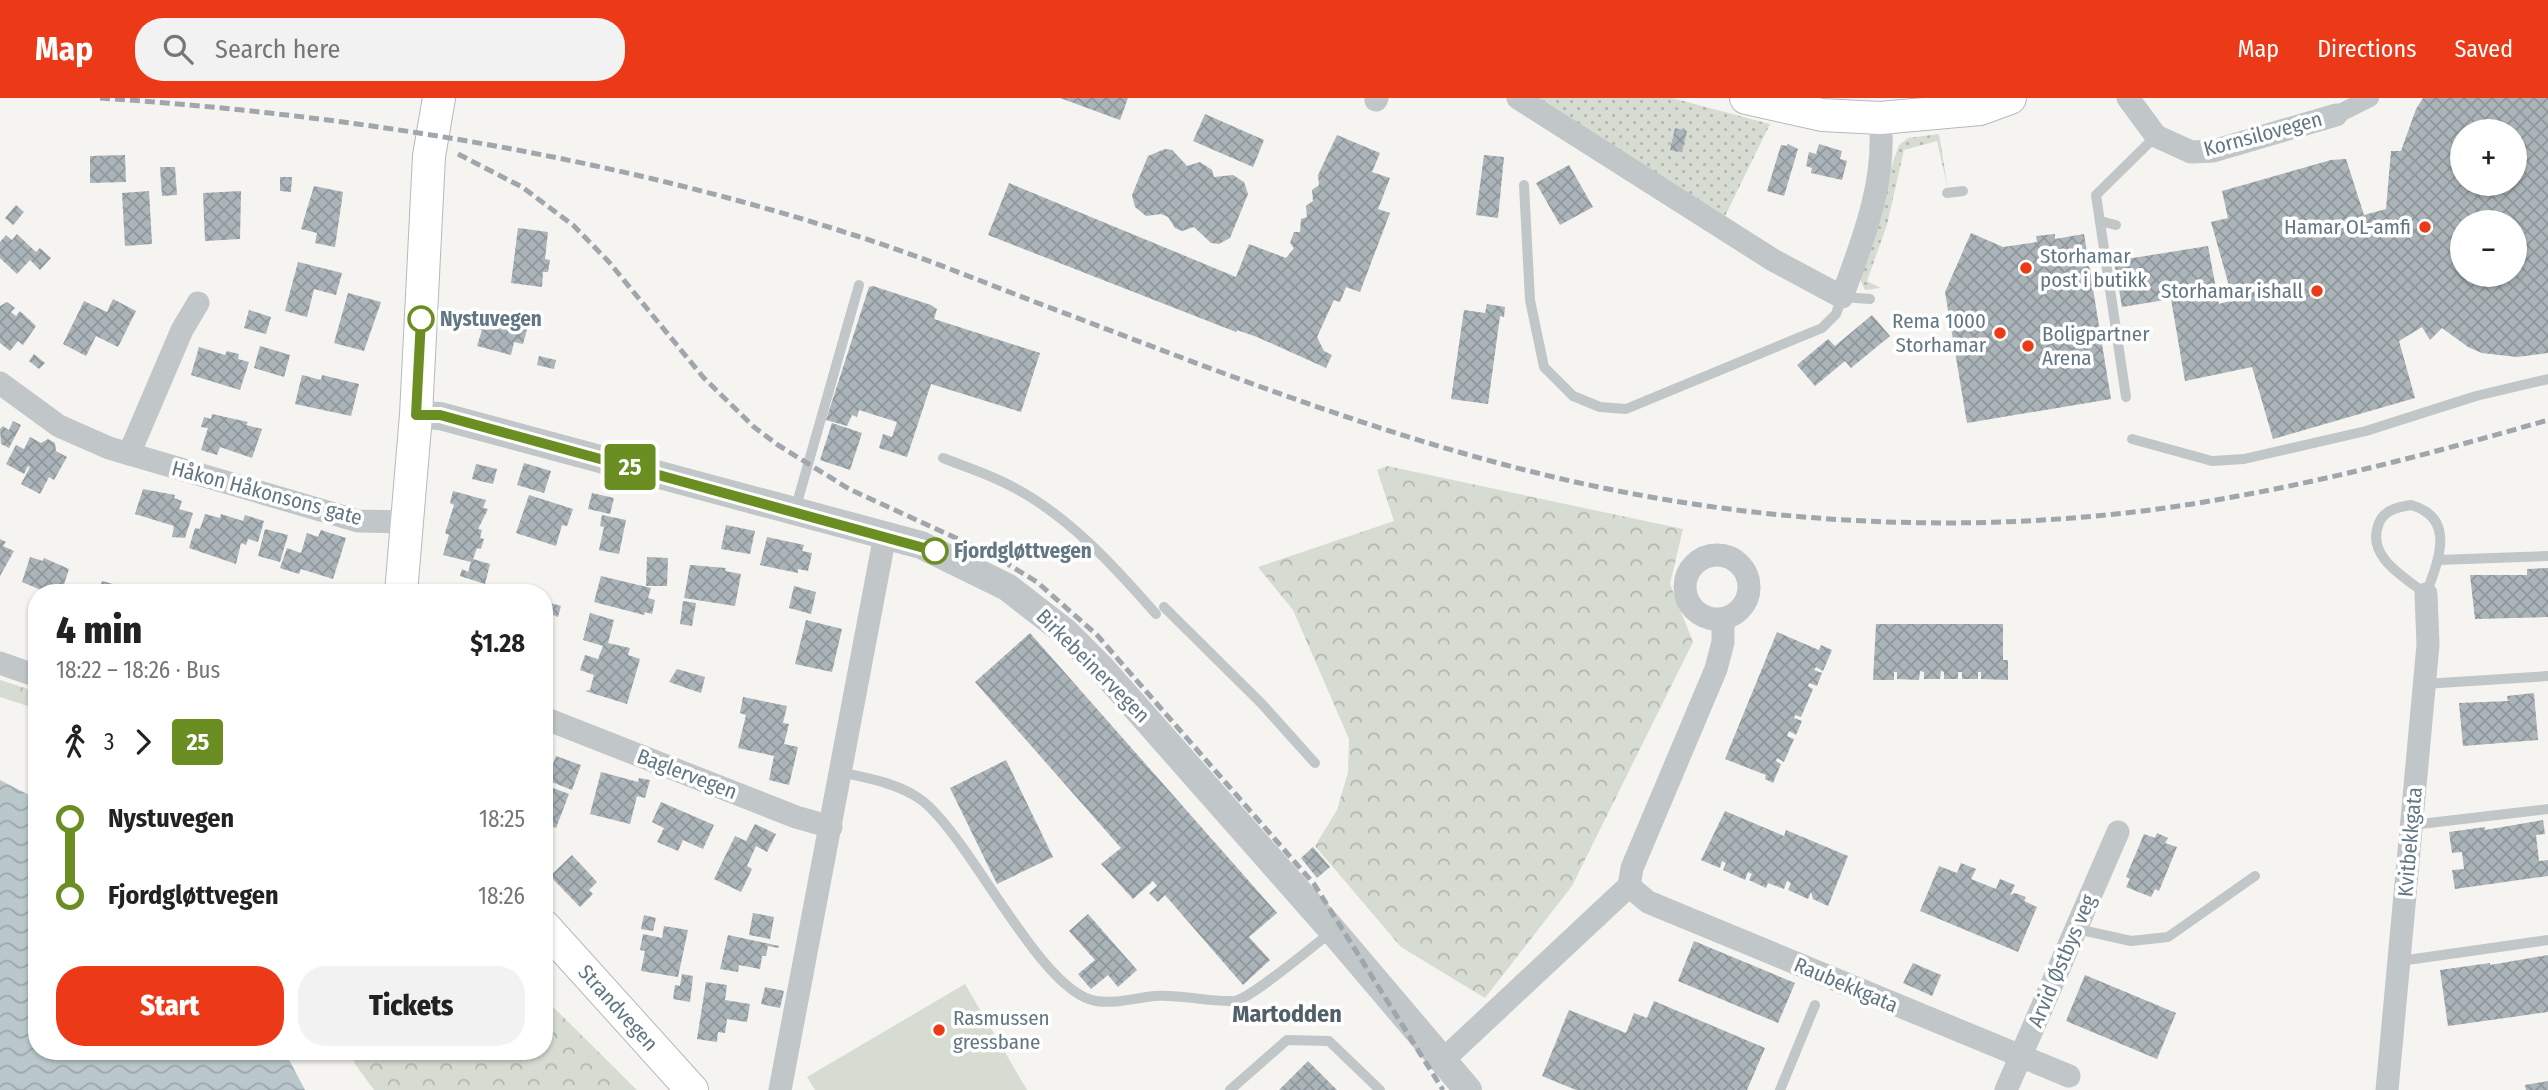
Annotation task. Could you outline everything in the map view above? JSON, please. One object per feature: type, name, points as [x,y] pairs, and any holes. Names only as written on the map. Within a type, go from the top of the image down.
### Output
[{"type":"main road","points":[[402,584],[416,415],[429,156],[439,98]]},
{"type":"main road","points":[[1746,98],[1822,115],[1881,118],[1956,104],[1980,109],[2010,98]]},
{"type":"main road","name":"Strandvegen","points":[[553,936],[692,1090]]},
{"type":"street","points":[[1518,98],[1773,260],[1843,297],[1874,201],[1882,134],[1881,118]]},
{"type":"street","name":"Kornsilovegen","points":[[2128,98],[2156,136],[2191,152],[2213,151],[2336,115]]},
{"type":"street","points":[[2336,115],[2370,98]]},
{"type":"street","points":[[129,454],[182,330],[198,303]]},
{"type":"street","name":"Håkon Håkonsons gate","points":[[0,383],[59,426],[129,454],[358,521],[407,522]]},
{"type":"street","name":"Birkebeinervegen","points":[[416,415],[440,415],[921,545],[980,571],[1017,594],[1064,631],[1102,669],[1333,931],[1468,1090]]},
{"type":"street","points":[[780,1090],[885,535]]},
{"type":"street","name":"Kvitbekkgata","points":[[2387,1090],[2428,645],[2426,594]]},
{"type":"street","points":[[1443,1060],[1629,886],[1632,868],[1716,669],[1723,642],[1723,619]]},
{"type":"street","points":[[0,663],[28,673]]},
{"type":"street","name":"Baglervegen","points":[[553,722],[796,817],[831,827]]},
{"type":"street","name":"Arvid Østbys veg","points":[[2006,1090],[2118,832]]},
{"type":"street","name":"Raubekkgata","points":[[1629,886],[1648,902],[2068,1076]]},
{"type":"lane","points":[[2126,397],[2096,195],[2156,136]]},
{"type":"lane","points":[[2095,177],[2105,186]]},
{"type":"lane","points":[[1524,185],[1530,300],[1544,367],[1573,396],[1600,408],[1626,410],[1822,328],[1836,314],[1843,297],[1870,299]]},
{"type":"lane","points":[[1947,194],[1963,191]]},
{"type":"lane","points":[[2100,221],[2116,225]]},
{"type":"lane","points":[[795,510],[859,285]]},
{"type":"lane","points":[[2132,439],[2212,461],[2244,459],[2366,431],[2476,396],[2548,379]]},
{"type":"lane","points":[[943,458],[1010,485],[1039,502],[1074,529],[1261,703],[1315,763]]},
{"type":"lane","points":[[2399,507],[2423,509],[2438,525],[2438,560],[2426,594],[2393,569],[2378,551],[2375,535],[2379,522],[2399,507]]},
{"type":"lane","points":[[2438,560],[2548,556]]},
{"type":"lane","points":[[2424,684],[2548,676]]},
{"type":"lane","points":[[841,772],[884,782],[922,801],[946,826],[990,891],[1055,974],[1079,995],[1095,1001],[1156,996],[1237,1001],[1253,992],[1333,931]]},
{"type":"lane","points":[[2412,825],[2548,809]]},
{"type":"lane","points":[[2077,929],[2131,941],[2168,937],[2255,876]]},
{"type":"lane","points":[[2400,961],[2548,940]]},
{"type":"lane","points":[[1780,1090],[1815,1005]]},
{"type":"lane","points":[[1230,1090],[1287,1040],[1329,1041],[1380,1090]]},
{"type":"green space","points":[[1535,98],[1672,98],[1770,124],[1725,216]]},
{"type":"green space","points":[[1939,134],[1948,189],[1937,141],[1904,150],[1887,225],[1867,281],[1881,288],[1865,290],[1859,277],[1882,215],[1891,168],[1899,145],[1908,138]]},
{"type":"green space","points":[[1387,466],[1683,529],[1670,584],[1693,642],[1572,886],[1485,998],[1401,947],[1315,846],[1337,810],[1348,772],[1349,739],[1293,610],[1258,567],[1394,521],[1377,470]]},
{"type":"green space","points":[[0,680],[28,689],[28,706],[0,697]]},
{"type":"green space","name":"Rasmussen gressbane","points":[[965,984],[1027,1090],[815,1090],[807,1077]]},
{"type":"green space","points":[[553,1007],[637,1090],[374,1090],[354,1060],[553,1060]]},
{"type":"water","points":[[0,780],[28,794],[28,1060],[289,1060],[305,1090],[0,1090]]},
{"type":"building","points":[[1060,98],[1128,98],[1120,120]]},
{"type":"building","points":[[2423,98],[2548,98],[2548,353],[2517,357],[2482,353],[2468,347],[2442,328],[2430,340],[2422,327],[2399,341],[2415,398],[2273,439],[2252,367],[2185,381],[2171,299],[2122,307],[2114,261],[2208,246],[2219,304],[2233,300],[2211,222],[2228,218],[2222,191],[2331,160],[2346,159],[2364,215],[2386,209],[2391,151],[2401,151],[2416,109]]},
{"type":"building","points":[[1205,114],[1264,140],[1253,167],[1193,141]]},
{"type":"building","points":[[1675,128],[1687,131],[1682,152],[1670,150]]},
{"type":"building","points":[[1337,135],[1380,153],[1372,172],[1390,178],[1378,209],[1390,213],[1360,292],[1346,287],[1340,302],[1334,300],[1317,337],[1324,351],[1332,355],[1326,368],[1257,337],[1237,330],[1236,332],[988,235],[1009,183],[1236,277],[1249,244],[1286,258],[1294,248],[1290,243],[1294,232],[1300,232],[1301,219],[1307,217],[1306,206],[1313,201],[1312,190],[1319,185],[1318,175]]},
{"type":"building","points":[[1788,144],[1798,149],[1784,196],[1767,191],[1781,145]]},
{"type":"building","points":[[1819,144],[1842,151],[1840,159],[1847,161],[1842,180],[1811,173],[1812,168],[1806,166],[1809,152],[1816,154]]},
{"type":"building","points":[[1165,149],[1172,150],[1187,166],[1200,162],[1212,170],[1214,177],[1233,175],[1244,182],[1248,194],[1230,238],[1219,244],[1211,243],[1194,227],[1182,231],[1175,228],[1168,217],[1161,214],[1146,216],[1135,207],[1132,195],[1148,156]]},
{"type":"building","points":[[125,155],[126,182],[90,183],[90,156]]},
{"type":"building","points":[[1484,155],[1504,157],[1498,218],[1476,215]]},
{"type":"building","points":[[1569,165],[1593,207],[1560,225],[1536,183]]},
{"type":"building","points":[[160,167],[175,167],[177,195],[162,196]]},
{"type":"building","points":[[280,177],[292,177],[291,192],[280,191]]},
{"type":"building","points":[[314,186],[343,192],[335,247],[315,243],[317,233],[301,229]]},
{"type":"building","points":[[149,191],[152,244],[125,246],[122,193]]},
{"type":"building","points":[[241,191],[240,239],[205,241],[203,193]]},
{"type":"building","points":[[16,205],[24,212],[13,225],[5,218]]},
{"type":"building","points":[[518,228],[548,232],[545,259],[550,260],[548,272],[543,272],[542,287],[511,283]]},
{"type":"building","name":"Boligpartner Arena","points":[[1971,233],[2003,247],[2037,242],[2036,236],[2055,234],[2055,239],[2084,234],[2111,399],[1967,423],[1945,292]]},
{"type":"building","points":[[17,234],[36,252],[40,248],[51,258],[40,270],[30,260],[17,274],[0,258],[0,242],[6,235],[12,240]]},
{"type":"building","points":[[298,262],[342,273],[336,295],[314,289],[307,317],[285,311]]},
{"type":"building","points":[[869,287],[931,305],[937,309],[934,319],[1040,353],[1021,412],[931,384],[907,457],[879,448],[883,434],[892,437],[897,422],[859,410],[857,417],[852,415],[847,426],[826,420]]},
{"type":"building","points":[[348,293],[381,302],[364,351],[334,343]]},
{"type":"building","points":[[113,299],[136,311],[118,347],[96,336],[86,356],[63,344],[84,301],[107,312]]},
{"type":"building","points":[[7,302],[15,308],[11,312],[16,316],[20,311],[36,326],[23,345],[18,341],[10,351],[0,343],[0,306]]},
{"type":"building","points":[[1487,304],[1505,307],[1504,317],[1500,316],[1488,404],[1451,399],[1464,310],[1485,313]]},
{"type":"building","points":[[249,310],[271,317],[266,334],[244,328]]},
{"type":"building","points":[[1872,315],[1890,336],[1851,368],[1845,361],[1815,386],[1797,365],[1828,339],[1835,346]]},
{"type":"building","points":[[481,316],[528,326],[523,344],[514,342],[511,355],[477,346],[482,330],[478,329]]},
{"type":"building","points":[[260,346],[290,355],[284,377],[254,368]]},
{"type":"building","points":[[199,347],[225,355],[227,351],[239,354],[238,359],[249,362],[240,390],[191,375]]},
{"type":"building","points":[[34,354],[45,363],[39,369],[29,361]]},
{"type":"building","points":[[539,356],[556,360],[554,369],[537,365]]},
{"type":"building","points":[[302,375],[321,380],[322,375],[359,384],[351,416],[295,404]]},
{"type":"building","points":[[212,414],[248,422],[246,425],[262,429],[252,458],[220,447],[217,455],[201,450],[208,428],[201,427],[204,417],[211,419]]},
{"type":"building","points":[[13,421],[21,425],[9,448],[1,444],[0,429],[3,426],[9,430]]},
{"type":"building","points":[[832,423],[862,433],[850,470],[820,460]]},
{"type":"building","points":[[30,437],[41,443],[48,439],[55,443],[56,451],[67,457],[54,480],[49,477],[40,494],[21,484],[30,467],[28,466],[24,474],[6,464],[16,445],[24,449]]},
{"type":"building","points":[[524,463],[551,471],[544,493],[517,485]]},
{"type":"building","points":[[476,464],[497,469],[493,484],[472,479]]},
{"type":"building","points":[[143,489],[175,495],[174,498],[182,501],[179,509],[193,513],[185,538],[172,537],[174,526],[135,514]]},
{"type":"building","points":[[453,491],[486,500],[483,508],[488,509],[478,529],[482,530],[480,538],[484,539],[481,549],[477,548],[473,559],[490,564],[485,584],[460,576],[462,569],[468,572],[471,562],[443,555],[449,535],[445,533],[454,505],[450,503]]},
{"type":"building","points":[[592,493],[614,498],[610,514],[588,509]]},
{"type":"building","points":[[529,495],[573,509],[567,526],[562,525],[556,546],[516,533]]},
{"type":"building","points":[[205,514],[220,518],[221,514],[243,521],[245,515],[264,521],[258,542],[248,539],[246,545],[241,543],[236,564],[189,548],[195,528],[200,529]]},
{"type":"building","points":[[602,515],[626,520],[619,554],[599,550],[604,527],[600,526]]},
{"type":"building","points":[[726,525],[755,531],[750,554],[721,549]]},
{"type":"building","points":[[265,529],[288,535],[280,562],[258,556]]},
{"type":"building","points":[[321,530],[346,538],[333,579],[301,569],[299,574],[280,568],[287,548],[301,553],[307,533],[318,537]]},
{"type":"building","points":[[767,537],[804,545],[802,551],[812,553],[808,571],[798,569],[798,573],[760,565]]},
{"type":"building","points":[[0,539],[6,542],[3,546],[14,551],[0,576]]},
{"type":"building","points":[[30,557],[43,561],[44,558],[69,569],[64,584],[28,585],[22,582]]},
{"type":"building","points":[[647,557],[668,558],[667,586],[646,586]]},
{"type":"building","points":[[690,565],[726,568],[725,571],[741,574],[735,606],[684,598]]},
{"type":"building","points":[[2548,568],[2548,617],[2475,619],[2470,575],[2527,575],[2527,569]]},
{"type":"building","points":[[601,576],[651,588],[648,598],[655,600],[652,614],[645,612],[644,615],[594,602]]},
{"type":"building","points":[[794,586],[816,592],[811,614],[789,608]]},
{"type":"building","points":[[683,601],[696,603],[692,626],[680,624]]},
{"type":"building","points":[[553,604],[561,606],[558,617],[553,615]]},
{"type":"building","points":[[590,613],[614,620],[608,643],[630,648],[628,655],[640,659],[627,704],[585,691],[590,690],[594,675],[580,670],[585,655],[598,659],[603,646],[583,640]]},
{"type":"building","points":[[806,620],[842,629],[832,672],[795,664]]},
{"type":"building","points":[[1876,624],[2003,624],[2003,660],[2008,660],[2008,680],[1981,679],[1981,672],[1978,672],[1978,679],[1962,679],[1962,672],[1958,672],[1958,679],[1944,679],[1944,672],[1941,671],[1940,679],[1924,679],[1924,672],[1920,671],[1919,680],[1897,679],[1897,672],[1894,672],[1894,680],[1873,680]]},
{"type":"building","points":[[1777,632],[1819,650],[1821,645],[1832,650],[1823,671],[1816,667],[1814,670],[1822,673],[1817,686],[1809,683],[1808,686],[1813,689],[1801,717],[1795,715],[1794,718],[1802,721],[1796,735],[1789,731],[1787,736],[1794,739],[1784,762],[1777,758],[1776,761],[1781,764],[1773,783],[1765,779],[1766,775],[1725,759]]},
{"type":"building","points":[[1030,633],[1277,913],[1249,937],[1270,960],[1243,985],[1165,895],[1158,902],[1149,893],[1157,886],[1153,881],[1133,899],[1101,864],[1121,848],[975,682]]},
{"type":"building","points":[[677,669],[705,677],[701,693],[669,682]]},
{"type":"building","points":[[2534,693],[2538,740],[2463,746],[2459,703],[2508,701],[2507,696]]},
{"type":"building","points":[[743,697],[787,706],[783,723],[789,724],[784,744],[798,747],[789,785],[769,780],[774,756],[738,748],[746,715],[740,713]]},
{"type":"building","points":[[556,756],[581,765],[572,790],[553,782]]},
{"type":"building","points":[[1006,760],[1053,857],[997,884],[950,788]]},
{"type":"building","points":[[601,772],[638,782],[639,778],[650,780],[645,798],[637,796],[630,824],[590,814]]},
{"type":"building","points":[[553,788],[569,794],[556,828],[553,827]]},
{"type":"building","points":[[661,802],[714,825],[703,849],[683,840],[678,851],[657,842],[664,828],[652,822]]},
{"type":"building","points":[[1725,811],[1784,836],[1786,830],[1848,856],[1828,906],[1813,899],[1811,892],[1808,899],[1788,890],[1791,883],[1787,881],[1784,889],[1768,883],[1766,888],[1749,880],[1752,874],[1748,872],[1745,880],[1723,870],[1726,863],[1722,861],[1720,868],[1701,860]]},
{"type":"building","points":[[2543,820],[2545,834],[2536,835],[2539,861],[2548,860],[2548,876],[2455,889],[2452,870],[2464,869],[2462,852],[2452,853],[2449,832],[2485,827],[2485,830]]},
{"type":"building","points":[[755,824],[776,834],[767,852],[756,846],[747,866],[752,869],[741,892],[714,879],[735,836],[746,841]]},
{"type":"building","points":[[2157,833],[2168,838],[2165,843],[2177,847],[2159,891],[2155,889],[2151,897],[2126,887],[2130,879],[2126,877],[2144,834],[2155,838]]},
{"type":"building","points":[[1313,847],[1330,867],[1317,878],[1301,858]]},
{"type":"building","points":[[572,855],[597,882],[589,890],[593,894],[580,907],[553,879],[553,873]]},
{"type":"building","points":[[1961,863],[1976,869],[1971,879],[1996,889],[2000,879],[2015,885],[2010,895],[2015,893],[2026,897],[2024,901],[2037,907],[2018,952],[1920,911],[1939,866],[1957,873]]},
{"type":"building","points":[[753,913],[774,917],[770,939],[749,935]]},
{"type":"building","points":[[1088,914],[1137,970],[1118,987],[1108,975],[1091,989],[1078,974],[1095,960],[1069,931]]},
{"type":"building","points":[[644,915],[656,918],[653,931],[641,929]]},
{"type":"building","points":[[664,926],[688,930],[678,977],[641,971],[645,951],[640,950],[643,934],[662,938]]},
{"type":"building","points":[[728,935],[779,946],[768,946],[766,956],[762,956],[760,969],[739,965],[738,972],[720,969]]},
{"type":"building","points":[[1694,941],[1795,983],[1778,1023],[1678,981]]},
{"type":"building","points":[[2548,955],[2548,1012],[2448,1026],[2440,970]]},
{"type":"building","points":[[1913,963],[1941,975],[1932,996],[1903,983]]},
{"type":"building","points":[[682,974],[693,976],[690,1002],[673,999],[675,985],[680,986]]},
{"type":"building","points":[[2085,975],[2176,1013],[2157,1059],[2066,1021]]},
{"type":"building","points":[[706,982],[727,985],[725,1000],[750,1004],[747,1022],[727,1019],[725,1033],[718,1032],[717,1042],[697,1039]]},
{"type":"building","points":[[765,987],[784,991],[780,1008],[761,1004]]},
{"type":"building","points":[[1654,1001],[1765,1048],[1747,1090],[1576,1090],[1542,1076],[1569,1010],[1626,1033],[1634,1013],[1647,1018]]},
{"type":"building","points":[[1308,1061],[1337,1090],[1279,1090]]},
{"type":"building","points":[[2548,1081],[2548,1090],[2526,1090],[2525,1085]]},
{"type":"railway","points":[[100,98],[388,128],[578,162],[672,184],[857,236],[1290,397],[1446,448],[1525,470],[1606,488],[1747,511],[1933,523],[2118,514],[2179,506],[2319,480],[2548,420]]},
{"type":"railway","points":[[458,154],[522,187],[573,225],[609,262],[703,377],[754,427],[849,489],[993,555],[1037,582],[1097,635],[1314,884],[1443,1090]]},
{"type":"bus line","name":"25","points":[[421,319],[416,415],[440,415],[795,510],[935,551]]},
{"type":"place","name":"Hamar OL-amfi","points":[[2425,227]]},
{"type":"place","name":"Storhamar post i butikk","points":[[2026,268]]},
{"type":"place","name":"Storhamar ishall","points":[[2317,291]]},
{"type":"place","name":"Nystuvegen","points":[[421,319]]},
{"type":"place","name":"Rema 1000 Storhamar","points":[[2000,333]]},
{"type":"place","name":"Boligpartner Arena","points":[[2028,346]]},
{"type":"place","name":"Fjordgløttvegen","points":[[935,551]]},
{"type":"place","name":"Rasmussen gressbane","points":[[939,1030]]},
{"type":"district","name":"Martodden","points":[[1287,1014]]}]
